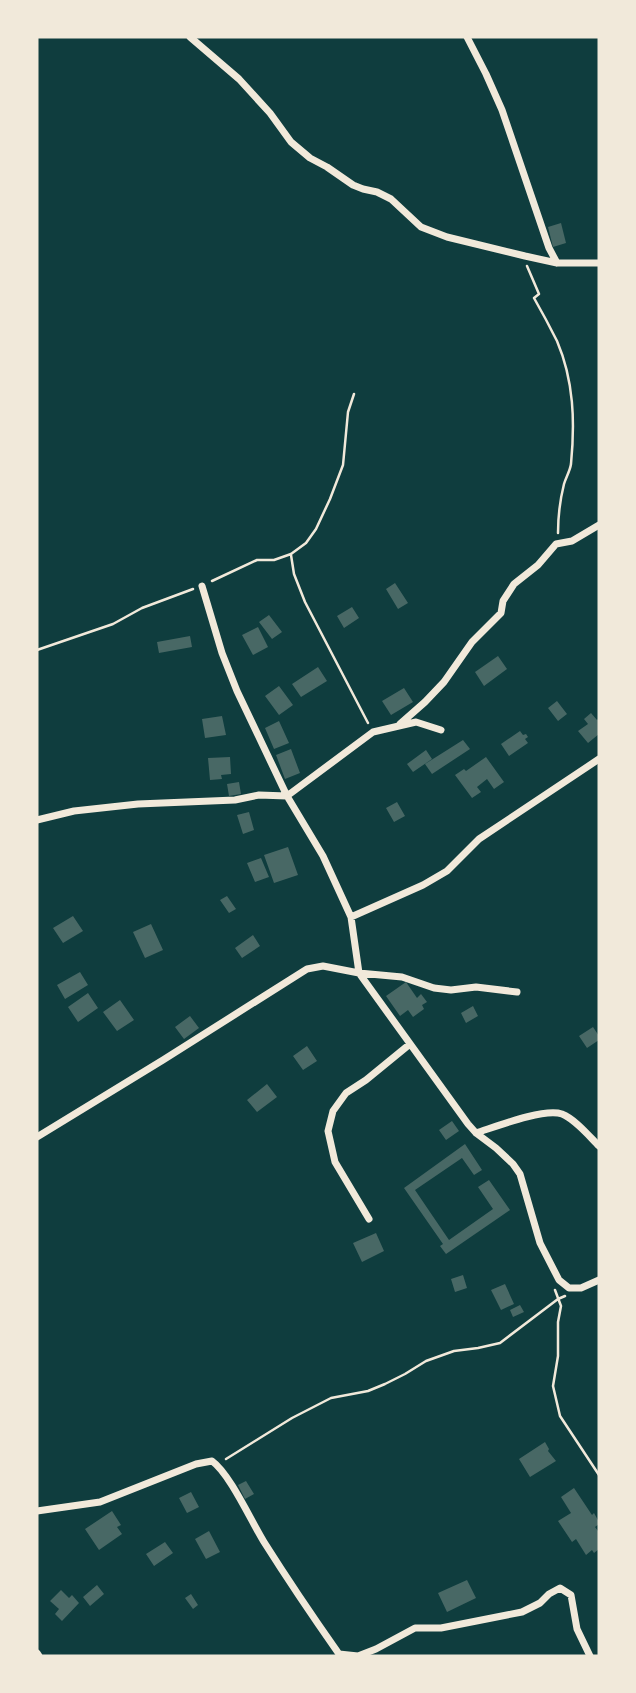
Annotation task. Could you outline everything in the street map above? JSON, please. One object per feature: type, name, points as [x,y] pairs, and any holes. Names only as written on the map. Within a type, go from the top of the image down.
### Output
[{"type":"street","points":[[190,37],[239,79],[290,142],[353,185],[391,199],[421,227],[525,256],[556,262],[599,263]]},
{"type":"street","points":[[467,37],[502,110],[556,262]]},
{"type":"street","points":[[397,727],[444,682],[472,642],[501,613],[503,601],[514,584],[538,565],[556,544],[572,541],[599,525]]},
{"type":"street","points":[[202,586],[222,653],[237,691],[288,796],[323,856],[351,918],[359,973],[476,1133],[496,1148],[520,1174],[540,1243],[559,1280],[569,1288],[581,1288],[599,1280]]},
{"type":"street","points":[[37,820],[74,811],[138,804],[235,800],[259,795],[288,796],[373,732],[416,722],[441,730]]},
{"type":"street","points":[[351,918],[447,871],[479,839],[599,758]]},
{"type":"street","points":[[37,1137],[307,969],[323,966],[402,977],[434,988],[451,990],[476,987],[517,992]]},
{"type":"street","points":[[369,1219],[335,1162],[328,1131],[330,1121],[333,1111],[346,1093],[410,1044]]},
{"type":"street","points":[[476,1133],[543,1114],[561,1114],[578,1125],[599,1146]]},
{"type":"street","points":[[37,1511],[100,1502],[196,1464],[212,1461],[233,1489],[294,1590],[338,1654],[358,1656],[415,1628],[441,1628],[522,1612],[560,1588],[571,1595],[577,1629],[590,1656]]},
{"type":"path","points":[[525,256],[527,269],[539,294],[534,298],[557,342],[571,386],[574,413],[570,467],[560,503],[556,544]]},
{"type":"path","points":[[37,650],[113,624],[142,608],[202,586],[257,560],[274,560],[290,554],[306,543],[330,499],[343,465],[348,412],[354,394]]},
{"type":"path","points":[[290,554],[294,574],[305,602],[373,732]]},
{"type":"path","points":[[553,1269],[551,1282],[561,1306],[553,1387],[560,1416],[599,1475]]},
{"type":"path","points":[[216,1464],[331,1398],[368,1391],[426,1361],[454,1351],[500,1343],[558,1298],[566,1296]]},
{"type":"building","points":[[561,223],[566,243],[553,247],[548,227]]},
{"type":"building","points":[[395,583],[408,603],[398,609],[386,589]]},
{"type":"building","points":[[352,607],[359,618],[344,628],[337,616]]},
{"type":"building","points":[[269,615],[282,632],[272,639],[259,622]]},
{"type":"building","points":[[258,627],[268,647],[253,655],[242,635]]},
{"type":"building","points":[[190,636],[192,647],[159,653],[157,642]]},
{"type":"building","points":[[498,656],[507,669],[484,686],[475,672]]},
{"type":"building","points":[[318,667],[327,681],[301,697],[292,684]]},
{"type":"building","points":[[279,686],[293,705],[279,715],[265,696]]},
{"type":"building","points":[[404,688],[413,702],[391,715],[382,701]]},
{"type":"building","points":[[557,701],[567,714],[558,721],[548,708]]},
{"type":"building","points":[[591,713],[597,720],[599,718],[599,734],[588,743],[578,731],[588,724],[584,719]]},
{"type":"building","points":[[222,716],[226,735],[205,738],[202,719]]},
{"type":"building","points":[[279,721],[289,743],[274,749],[265,728]]},
{"type":"building","points":[[520,731],[528,737],[525,739],[528,743],[509,756],[501,744]]},
{"type":"building","points":[[463,740],[470,749],[432,774],[425,764]]},
{"type":"building","points":[[291,749],[300,773],[285,779],[276,755]]},
{"type":"building","points":[[426,750],[432,759],[413,772],[407,764]]},
{"type":"building","points":[[230,757],[231,774],[221,775],[222,779],[210,780],[208,758]]},
{"type":"building","points":[[486,757],[504,782],[494,789],[487,779],[477,787],[481,792],[472,798],[455,775]]},
{"type":"building","points":[[239,782],[241,794],[229,796],[227,784]]},
{"type":"building","points":[[397,802],[405,816],[394,822],[386,808]]},
{"type":"building","points":[[249,812],[254,830],[243,834],[237,815]]},
{"type":"building","points":[[288,847],[298,875],[274,883],[264,855]]},
{"type":"building","points":[[261,858],[269,877],[255,882],[247,863]]},
{"type":"building","points":[[227,896],[236,909],[229,913],[220,900]]},
{"type":"building","points":[[73,916],[83,931],[63,943],[53,928]]},
{"type":"building","points":[[151,924],[163,950],[145,958],[133,932]]},
{"type":"building","points":[[253,935],[260,946],[242,958],[235,948]]},
{"type":"building","points":[[80,972],[88,985],[65,999],[57,985]]},
{"type":"building","points":[[406,982],[417,998],[421,994],[427,1002],[422,1005],[424,1009],[413,1017],[408,1010],[400,1016],[386,996]]},
{"type":"building","points":[[88,993],[98,1008],[78,1022],[68,1007]]},
{"type":"building","points":[[120,1000],[134,1020],[117,1031],[103,1012]]},
{"type":"building","points":[[473,1006],[478,1016],[466,1023],[461,1013]]},
{"type":"building","points":[[190,1016],[199,1028],[184,1039],[175,1027]]},
{"type":"building","points":[[593,1027],[599,1040],[587,1048],[579,1036]]},
{"type":"building","points":[[307,1046],[317,1061],[303,1070],[293,1056]]},
{"type":"building","points":[[267,1084],[277,1097],[257,1112],[247,1100]]},
{"type":"building","points":[[452,1121],[459,1131],[446,1140],[439,1130]]},
{"type":"building","points":[[465,1144],[482,1170],[474,1175],[462,1158],[415,1190],[449,1240],[493,1209],[478,1187],[489,1180],[510,1210],[446,1254],[440,1246],[443,1244],[404,1188]]},
{"type":"building","points":[[376,1233],[384,1251],[362,1262],[353,1243]]},
{"type":"building","points":[[463,1275],[467,1288],[455,1292],[451,1279]]},
{"type":"building","points":[[505,1284],[514,1304],[501,1310],[491,1290]]},
{"type":"building","points":[[520,1305],[524,1312],[513,1317],[510,1310]]},
{"type":"building","points":[[545,1442],[556,1461],[530,1477],[519,1459]]},
{"type":"building","points":[[246,1481],[254,1494],[245,1499],[238,1485]]},
{"type":"building","points":[[574,1488],[599,1522],[595,1527],[599,1530],[599,1549],[586,1555],[576,1539],[572,1542],[558,1521],[571,1513],[561,1497]]},
{"type":"building","points":[[191,1492],[199,1507],[187,1513],[179,1498]]},
{"type":"building","points":[[112,1511],[121,1525],[117,1527],[122,1534],[99,1550],[85,1529]]},
{"type":"building","points":[[209,1531],[220,1552],[206,1559],[195,1539]]},
{"type":"building","points":[[165,1542],[173,1553],[154,1566],[146,1554]]},
{"type":"building","points":[[467,1580],[476,1598],[447,1612],[438,1593]]},
{"type":"building","points":[[97,1585],[104,1594],[90,1606],[83,1597]]},
{"type":"building","points":[[61,1590],[69,1598],[72,1595],[79,1603],[62,1621],[55,1614],[59,1609],[50,1601]]},
{"type":"building","points":[[191,1594],[198,1605],[193,1609],[185,1598]]}]
